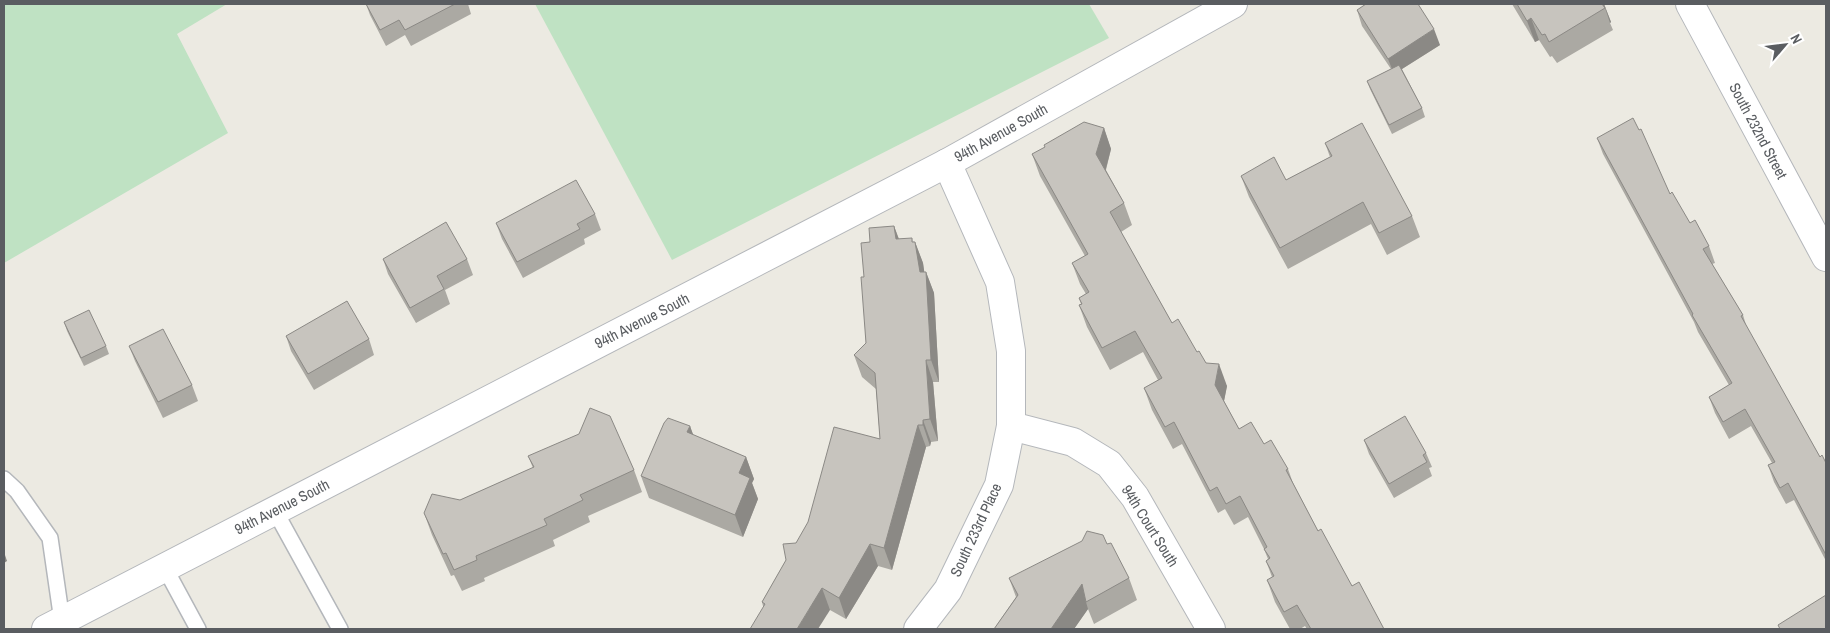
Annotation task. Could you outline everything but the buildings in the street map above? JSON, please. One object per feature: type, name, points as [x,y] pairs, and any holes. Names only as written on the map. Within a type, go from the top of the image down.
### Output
[{"type":"street","name":"94th Avenue South","points":[[52,627],[947,163],[1233,4]]},
{"type":"street","name":"South 232nd Street","points":[[1690,4],[1826,257]]},
{"type":"street","name":"South 233rd Place","points":[[918,629],[948,590],[999,485],[1011,426],[1011,351],[1000,282],[947,163]]},
{"type":"street","name":"94th Court South","points":[[1011,426],[1073,442],[1109,464],[1136,497],[1212,629]]},
{"type":"lane","points":[[4,479],[17,491],[50,538],[52,627]]},
{"type":"lane","points":[[275,511],[340,629]]},
{"type":"lane","points":[[165,568],[198,629]]},
{"type":"green space","points":[[4,4],[227,4],[177,34],[228,133],[4,263]]},
{"type":"green space","points":[[535,4],[1089,4],[1109,38],[672,260]]}]
